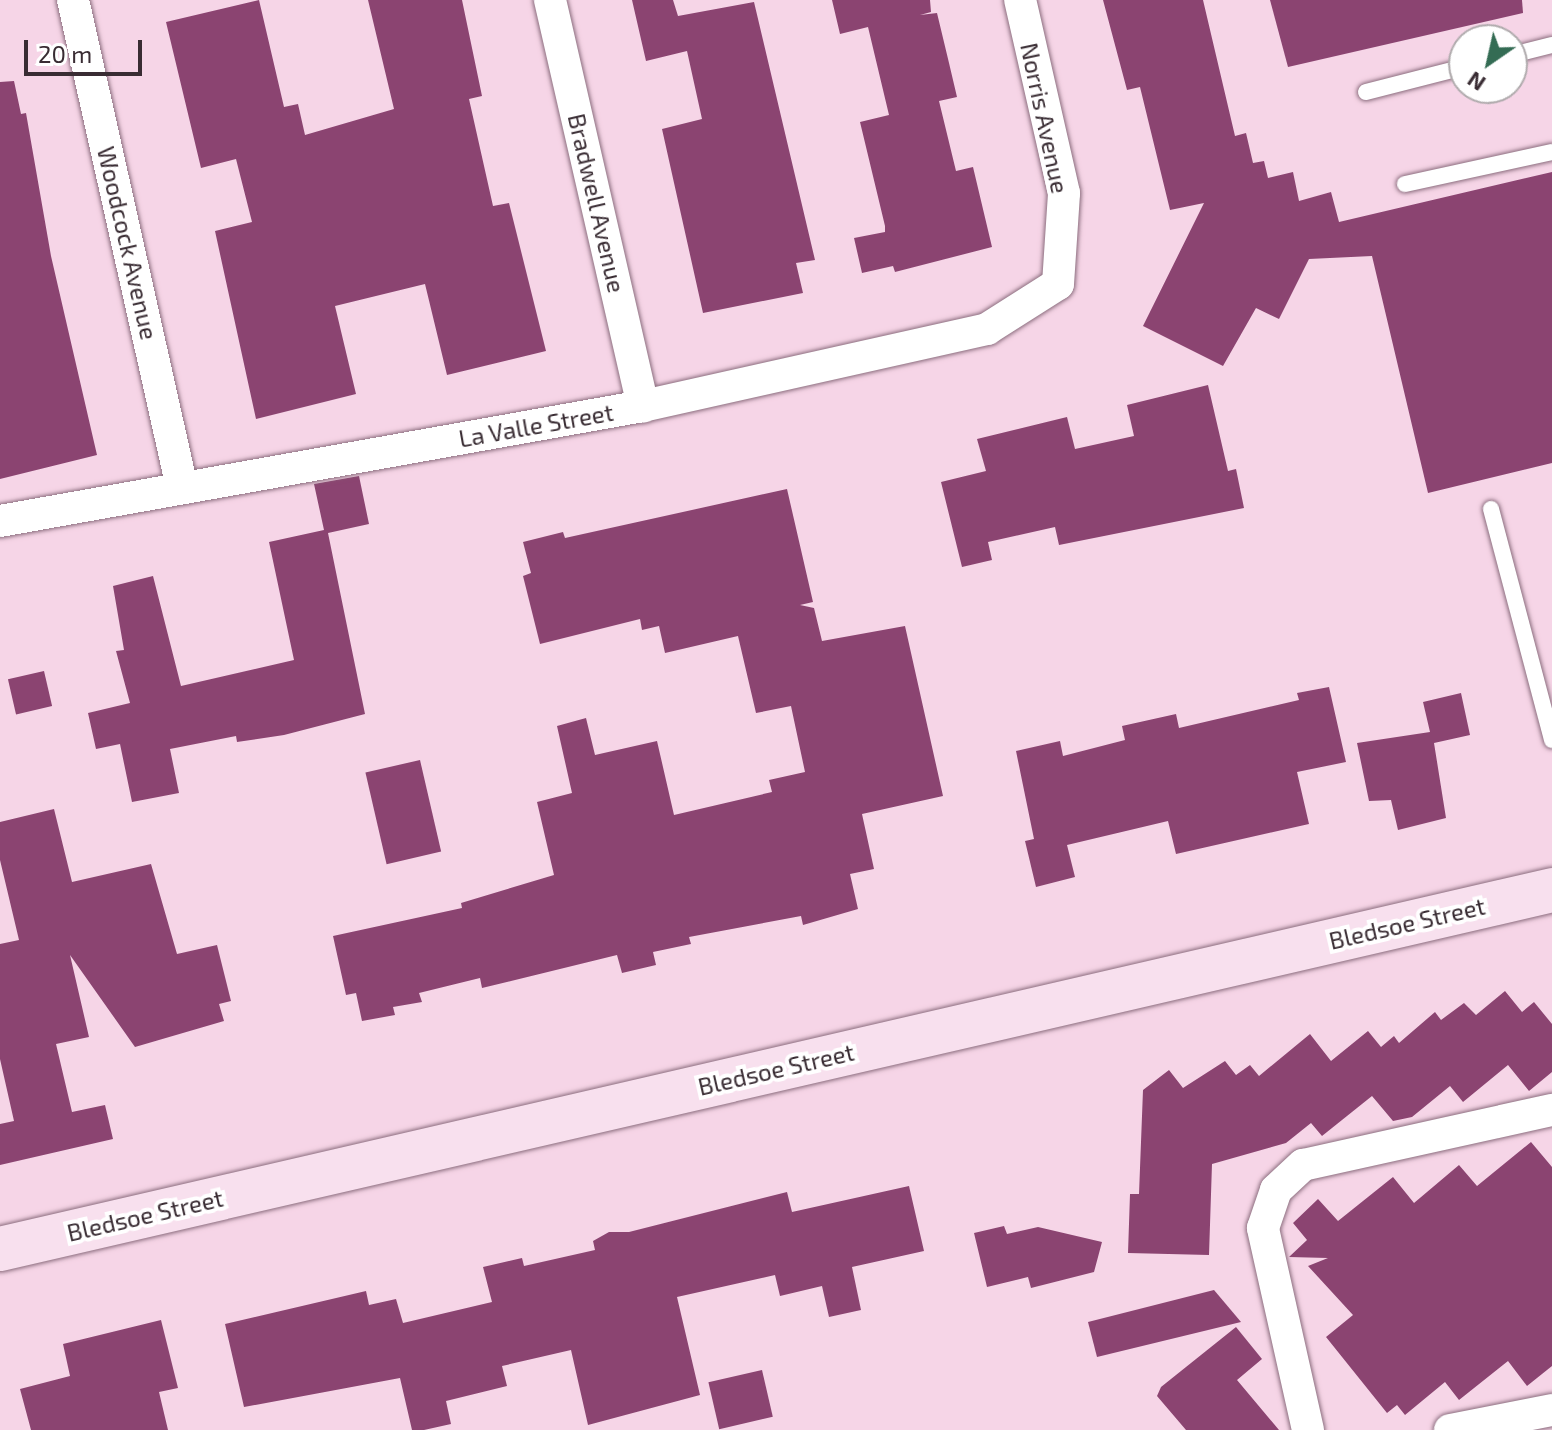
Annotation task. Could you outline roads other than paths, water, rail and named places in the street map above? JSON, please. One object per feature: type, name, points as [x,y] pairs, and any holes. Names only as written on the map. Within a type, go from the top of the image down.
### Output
[{"type":"street","name":"Woodcock Avenue","points":[[73,0],[182,486]]},
{"type":"street","name":"Bradwell Avenue","points":[[550,0],[643,406]]},
{"type":"street","name":"Norris Avenue","points":[[1020,0],[1064,193],[1058,284]]},
{"type":"street","name":"La Valle Street","points":[[0,521],[182,486],[643,406],[987,329],[1058,284]]},
{"type":"street","name":"Bledsoe Street","points":[[0,1249],[1552,890]]},
{"type":"street","points":[[1308,1430],[1263,1228],[1276,1190],[1303,1165],[1552,1110]]},
{"type":"street","points":[[1450,1430],[1552,1410]]},
{"type":"lane","points":[[1528,51],[1552,45]]},
{"type":"lane","points":[[1366,92],[1448,71]]},
{"type":"lane","points":[[1405,184],[1552,152]]},
{"type":"lane","points":[[1491,509],[1552,740]]}]
